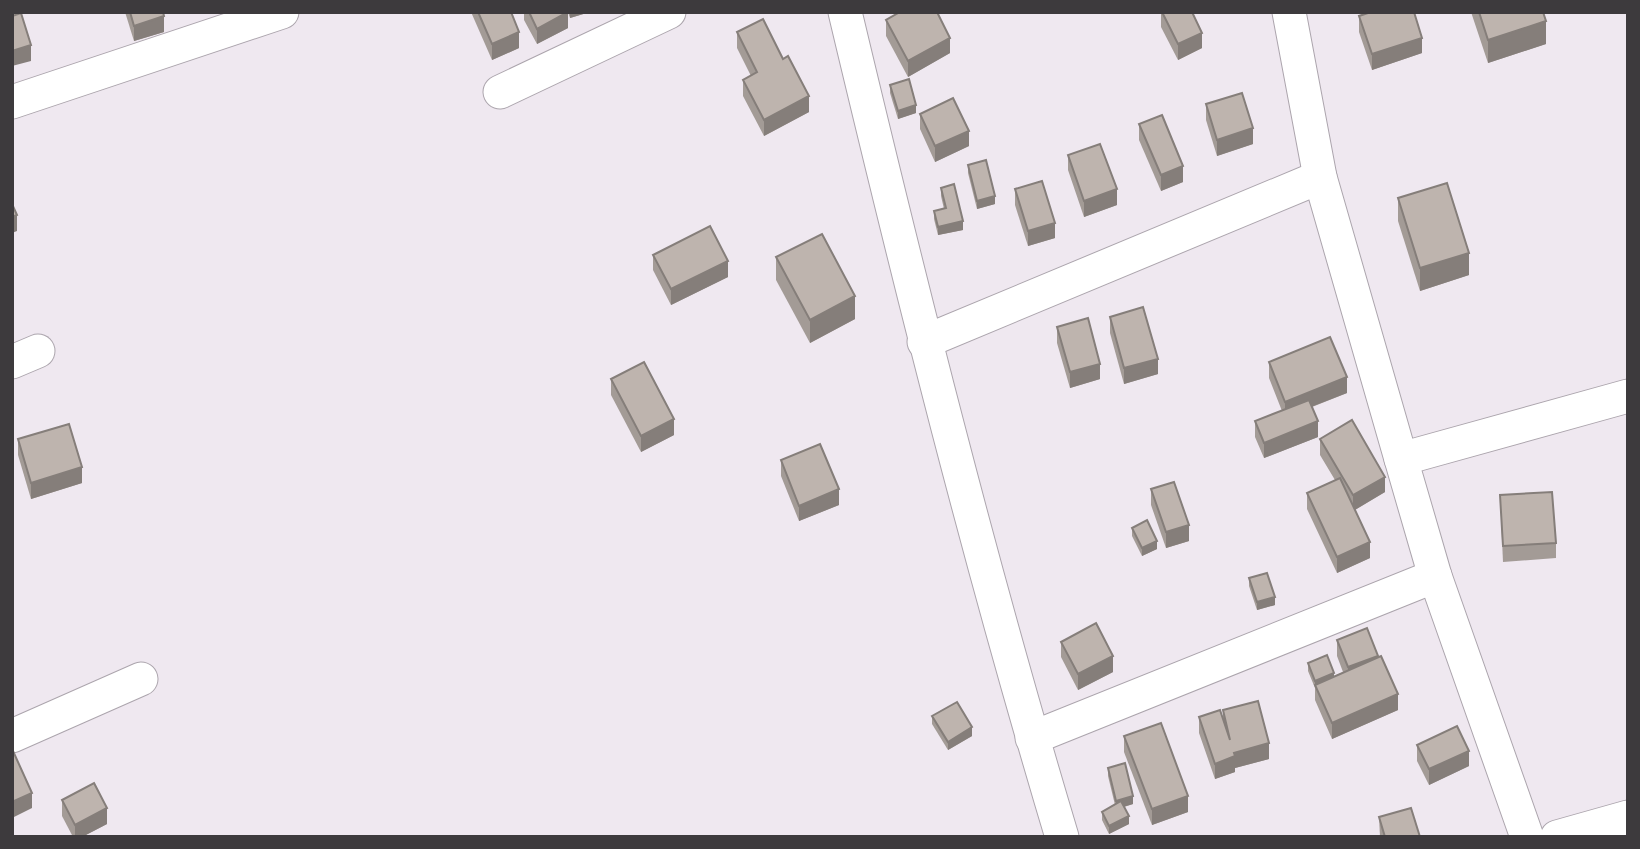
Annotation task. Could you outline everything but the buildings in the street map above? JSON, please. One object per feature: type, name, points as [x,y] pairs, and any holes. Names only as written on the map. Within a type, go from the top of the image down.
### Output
[{"type":"street","points":[[12,102],[282,12]]},
{"type":"street","points":[[500,92],[669,12]]},
{"type":"street","points":[[845,12],[924,342],[1032,738],[1062,837]]},
{"type":"street","points":[[1290,12],[1320,177],[1401,459],[1435,576],[1527,837]]},
{"type":"street","points":[[924,342],[1320,177]]},
{"type":"street","points":[[1401,459],[1628,396]]},
{"type":"street","points":[[1032,738],[1435,576]]},
{"type":"street","points":[[12,737],[141,679]]},
{"type":"street","points":[[1557,837],[1628,817]]}]
